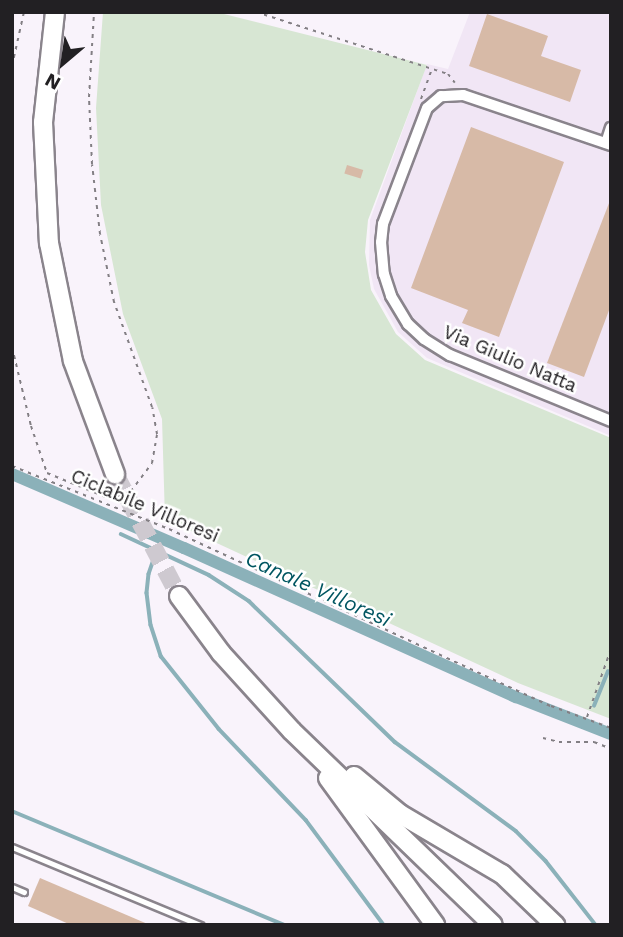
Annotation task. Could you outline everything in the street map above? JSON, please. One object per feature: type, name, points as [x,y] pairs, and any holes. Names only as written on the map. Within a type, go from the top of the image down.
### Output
[{"type":"main road","points":[[55,12],[43,122],[48,243],[71,354],[92,419],[115,474]]},
{"type":"main road","points":[[179,596],[221,653],[292,731],[490,921]]},
{"type":"main road","points":[[292,731],[377,841],[435,925]]},
{"type":"main road","points":[[292,731],[400,814],[502,874],[555,925]]},
{"type":"street","name":"Via Giulio Natta","points":[[463,95],[446,94],[427,108],[383,224],[382,263],[391,296],[408,324],[441,351],[611,421]]},
{"type":"street","points":[[463,95],[608,144],[611,128]]},
{"type":"lane","points":[[12,847],[200,925]]},
{"type":"lane","points":[[12,887],[24,892]]},
{"type":"path","points":[[12,66],[24,12]]},
{"type":"path","points":[[47,473],[110,499],[131,491],[143,478],[155,455],[157,434],[152,407],[114,302],[97,220],[89,97],[94,12]]},
{"type":"path","points":[[256,12],[448,74],[463,95]]},
{"type":"path","points":[[419,103],[432,69]]},
{"type":"path","points":[[12,347],[26,411],[47,473],[45,479]]},
{"type":"path","name":"Ciclabile Villoresi","points":[[12,466],[169,529],[551,706],[611,728]]},
{"type":"path","points":[[108,504],[110,499]]},
{"type":"path","points":[[587,719],[611,649]]},
{"type":"path","points":[[542,738],[559,742],[594,742],[611,749]]},
{"type":"shaded area","points":[[470,12],[611,12],[611,436],[427,358],[398,332],[374,289],[369,265],[370,220],[427,64],[448,69]]},
{"type":"green space","points":[[103,12],[216,12],[427,65],[368,220],[365,252],[371,290],[396,334],[425,360],[611,438],[611,719],[518,683],[165,519],[162,419],[123,314],[101,205],[96,108]]},
{"type":"building","points":[[487,14],[548,36],[541,56],[581,70],[570,102],[469,66]]},
{"type":"building","points":[[471,127],[564,162],[499,337],[462,323],[468,310],[411,288]]},
{"type":"building","points":[[347,165],[363,170],[361,179],[344,174]]},
{"type":"building","points":[[611,198],[611,305],[584,377],[547,363]]},
{"type":"building","points":[[40,878],[150,925],[71,925],[28,906]]},
{"type":"waterway","name":"Canale Villoresi","points":[[12,474],[516,697],[611,734]]},
{"type":"waterway","points":[[121,534],[209,575],[249,601],[395,742],[516,831],[546,861],[596,925]]},
{"type":"waterway","points":[[157,551],[149,574],[147,593],[151,625],[161,656],[219,729],[306,820],[384,925]]},
{"type":"waterway","points":[[594,706],[608,672]]},
{"type":"waterway","points":[[12,811],[285,925]]},
{"type":"tunnel","points":[[115,474],[179,596]]}]
